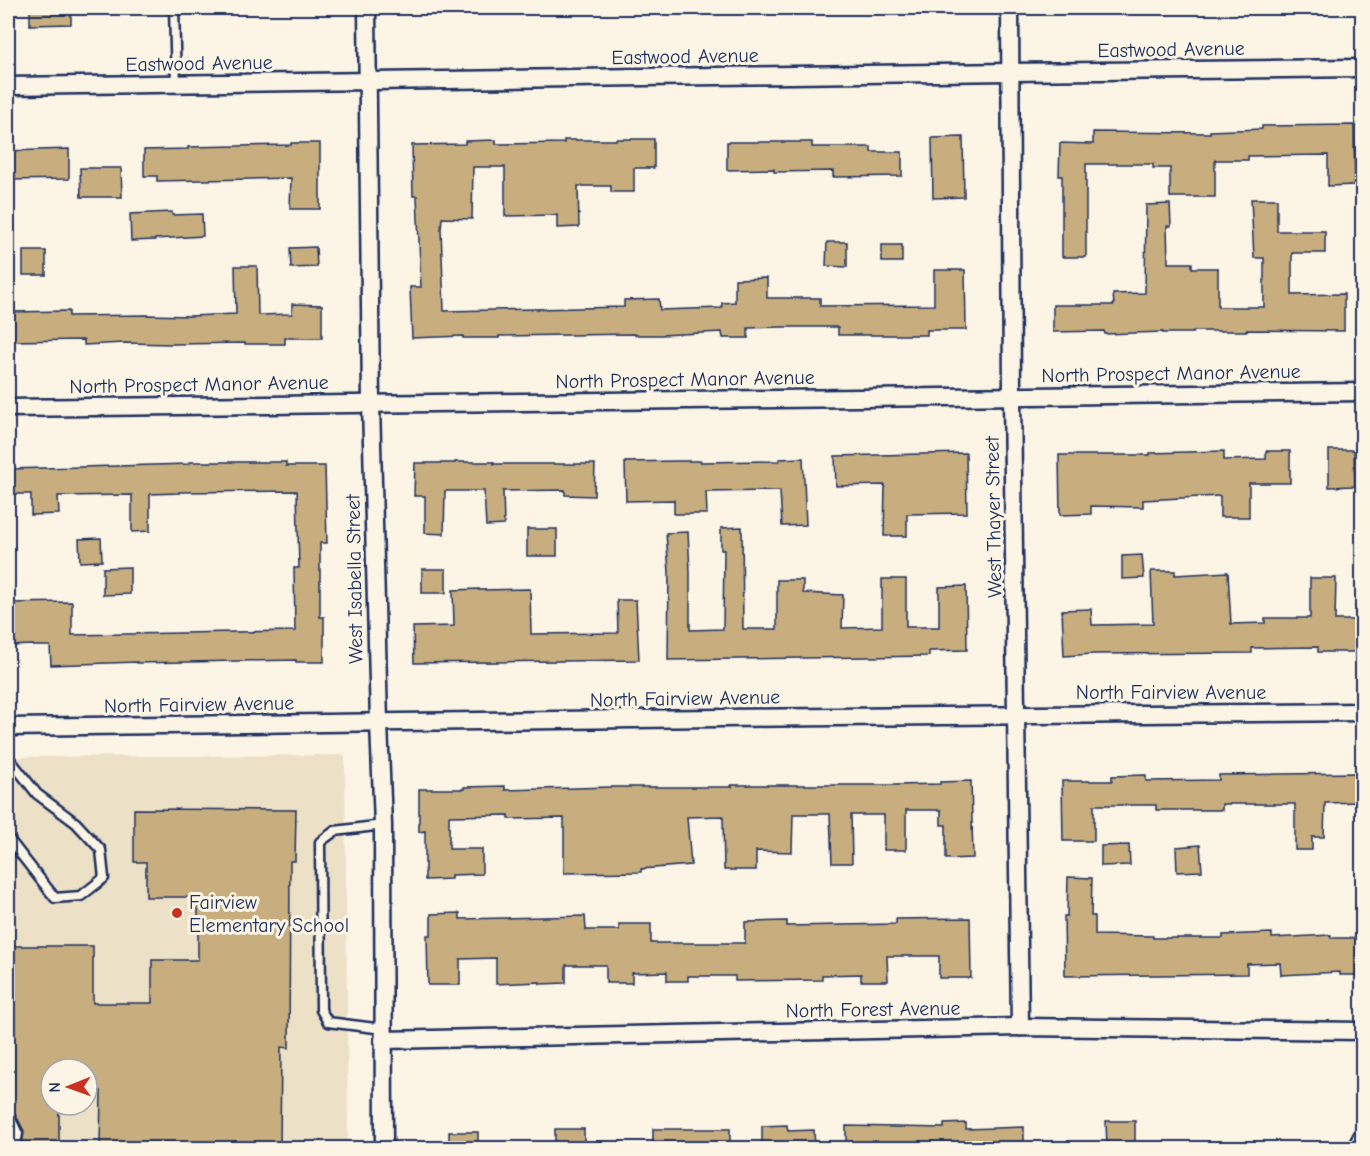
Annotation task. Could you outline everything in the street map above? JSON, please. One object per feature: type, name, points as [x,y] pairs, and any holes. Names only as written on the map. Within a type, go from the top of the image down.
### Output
[{"type":"street","name":"West Isabella Street","points":[[367,8],[371,403],[383,825],[384,1149]]},
{"type":"street","name":"West Thayer Street","points":[[1010,8],[1012,396],[1020,1027]]},
{"type":"street","name":"Eastwood Avenue","points":[[8,86],[1362,68]]},
{"type":"street","name":"North Prospect Manor Avenue","points":[[8,408],[1362,392]]},
{"type":"street","name":"North Fairview Avenue","points":[[8,727],[1016,714],[1362,712]]},
{"type":"street","name":"North Forest Avenue","points":[[383,1034],[1020,1027],[1362,1030]]},
{"type":"street","points":[[1356,1149],[1362,1137]]},
{"type":"lane","points":[[174,8],[176,84]]},
{"type":"lane","points":[[8,757],[37,794],[76,823],[101,850],[104,878],[81,896],[55,898],[8,838]]},
{"type":"lane","points":[[383,825],[335,831],[320,842],[321,1010],[328,1022],[383,1034]]},
{"type":"lane","points":[[8,1117],[18,1134],[15,1149]]},
{"type":"shaded area","name":"Fairview Elementary School","points":[[345,755],[348,1148],[8,1148],[8,757]]},
{"type":"building","points":[[30,8],[71,8],[71,24],[30,25]]},
{"type":"building","points":[[1354,125],[1355,185],[1328,186],[1328,155],[1248,156],[1248,160],[1215,160],[1215,197],[1170,197],[1170,168],[1153,168],[1153,164],[1086,164],[1086,257],[1062,257],[1060,143],[1093,144],[1093,132],[1210,133],[1210,131],[1262,129],[1262,126]]},
{"type":"building","points":[[963,137],[964,197],[933,198],[932,138]]},
{"type":"building","points":[[654,139],[654,168],[634,168],[634,192],[611,192],[611,186],[578,186],[579,227],[557,228],[557,215],[505,216],[505,167],[473,167],[472,219],[442,218],[444,311],[624,307],[624,300],[659,299],[660,310],[722,308],[722,303],[735,302],[735,279],[767,278],[767,298],[820,298],[820,306],[934,305],[934,270],[965,270],[966,330],[927,330],[927,335],[838,335],[838,327],[782,327],[748,328],[748,338],[723,338],[722,332],[412,338],[410,287],[421,287],[417,196],[413,196],[412,145],[465,144],[465,141],[496,140],[496,144],[564,143],[564,140]]},
{"type":"building","points":[[727,142],[812,142],[812,147],[871,147],[871,152],[902,152],[902,176],[833,177],[833,171],[727,170]]},
{"type":"building","points":[[291,143],[320,143],[320,209],[290,209],[291,178],[157,181],[157,176],[144,176],[144,150],[291,145]]},
{"type":"building","points":[[69,149],[69,179],[8,180],[8,151]]},
{"type":"building","points":[[80,168],[121,168],[122,197],[81,197]]},
{"type":"building","points":[[1251,199],[1277,199],[1277,231],[1325,231],[1325,253],[1292,253],[1292,295],[1344,294],[1344,331],[1246,330],[1105,334],[1104,331],[1053,332],[1053,305],[1114,305],[1113,294],[1145,293],[1146,205],[1170,204],[1171,226],[1167,226],[1168,263],[1192,263],[1192,268],[1218,268],[1218,307],[1264,307],[1264,258],[1254,258]]},
{"type":"building","points":[[172,212],[172,215],[202,214],[203,236],[131,241],[130,214]]},
{"type":"building","points":[[827,242],[847,242],[847,267],[826,266]]},
{"type":"building","points":[[882,245],[902,245],[902,262],[882,262]]},
{"type":"building","points":[[316,247],[317,267],[291,268],[290,248]]},
{"type":"building","points":[[23,251],[46,251],[46,275],[23,275]]},
{"type":"building","points":[[235,266],[257,266],[258,315],[292,314],[292,304],[322,305],[322,338],[285,338],[285,344],[84,345],[84,340],[8,341],[8,312],[69,311],[69,316],[236,314]]},
{"type":"building","points":[[1329,450],[1354,450],[1355,486],[1329,487]]},
{"type":"building","points":[[1224,451],[1224,460],[1266,459],[1266,451],[1290,451],[1290,483],[1249,483],[1249,517],[1220,517],[1220,496],[1143,500],[1143,507],[1091,506],[1091,514],[1060,515],[1059,455],[1150,455],[1150,453]]},
{"type":"building","points":[[966,453],[967,513],[907,514],[907,536],[884,536],[885,485],[836,486],[835,456]]},
{"type":"building","points":[[803,458],[806,525],[782,526],[780,491],[706,492],[707,514],[674,514],[674,500],[626,501],[625,462],[779,461],[779,459]]},
{"type":"building","points":[[189,462],[286,462],[286,466],[325,466],[327,543],[320,543],[320,617],[324,617],[324,662],[296,662],[296,660],[51,665],[50,646],[8,646],[8,603],[72,602],[72,635],[295,631],[294,568],[299,568],[297,491],[150,494],[150,531],[132,532],[132,495],[58,496],[59,514],[31,515],[31,494],[8,494],[8,469],[189,464]]},
{"type":"building","points":[[415,463],[595,464],[594,496],[565,495],[565,490],[503,491],[504,525],[486,526],[484,491],[445,491],[444,534],[425,533],[425,496],[414,496]]},
{"type":"building","points":[[742,527],[743,629],[777,629],[777,580],[803,580],[803,593],[843,595],[842,628],[882,627],[882,579],[906,579],[906,627],[939,627],[939,587],[966,586],[967,650],[929,651],[929,656],[668,660],[669,572],[666,533],[688,532],[690,630],[723,629],[724,550],[721,550],[721,528]]},
{"type":"building","points":[[527,529],[557,529],[557,556],[527,556]]},
{"type":"building","points":[[101,538],[102,561],[80,562],[79,539]]},
{"type":"building","points":[[1142,555],[1144,578],[1122,579],[1122,556]]},
{"type":"building","points":[[130,567],[130,594],[103,595],[103,568]]},
{"type":"building","points":[[422,569],[446,569],[446,593],[422,593]]},
{"type":"building","points":[[1151,571],[1175,571],[1175,575],[1228,572],[1231,624],[1265,623],[1265,618],[1310,618],[1310,578],[1336,578],[1335,620],[1359,620],[1360,652],[1318,652],[1318,647],[1252,648],[1252,653],[1064,656],[1062,610],[1091,609],[1092,625],[1153,624]]},
{"type":"building","points":[[530,589],[531,634],[618,633],[617,600],[636,600],[639,660],[414,663],[413,627],[454,626],[453,590]]},
{"type":"building","points":[[1359,773],[1359,802],[1325,803],[1324,837],[1312,837],[1312,850],[1295,850],[1295,804],[1222,804],[1222,810],[1156,810],[1156,805],[1094,805],[1094,841],[1063,841],[1062,781],[1112,781],[1112,776],[1146,775],[1146,781],[1219,780],[1219,775]]},
{"type":"building","points":[[971,781],[973,858],[946,859],[946,825],[941,825],[941,810],[906,810],[906,850],[884,850],[884,815],[851,815],[852,863],[832,863],[830,814],[793,814],[792,852],[756,851],[756,870],[724,870],[723,816],[687,817],[691,865],[641,869],[641,872],[564,873],[564,818],[509,819],[509,815],[449,816],[449,849],[482,849],[482,874],[451,875],[451,879],[425,880],[425,831],[419,832],[419,789],[505,786],[505,790],[732,787],[731,785],[896,785]]},
{"type":"building","points":[[134,809],[296,810],[295,861],[290,861],[289,1048],[281,1047],[280,1149],[100,1149],[99,1057],[39,1057],[39,1117],[59,1117],[59,1149],[21,1149],[24,1131],[13,1111],[8,1111],[8,946],[93,946],[93,1003],[152,1003],[152,960],[198,960],[198,897],[146,897],[146,862],[134,862]]},
{"type":"building","points":[[1129,845],[1130,865],[1101,866],[1101,846]]},
{"type":"building","points":[[1200,845],[1202,871],[1177,872],[1176,847]]},
{"type":"building","points":[[1068,877],[1092,878],[1091,916],[1095,916],[1095,935],[1223,938],[1223,935],[1272,933],[1272,938],[1331,935],[1331,938],[1362,938],[1362,975],[1340,975],[1340,972],[1281,975],[1280,963],[1247,964],[1247,974],[1065,976],[1064,916],[1067,916]]},
{"type":"building","points":[[460,913],[460,919],[585,916],[586,930],[619,930],[619,924],[651,924],[651,943],[745,943],[745,922],[787,921],[787,926],[896,924],[896,919],[970,918],[971,978],[939,978],[939,956],[887,956],[888,981],[861,981],[861,974],[822,975],[822,980],[735,981],[735,976],[688,976],[688,981],[667,981],[667,972],[632,973],[632,983],[606,983],[606,965],[566,965],[566,983],[496,984],[496,958],[460,959],[460,985],[428,985],[427,935],[431,935],[431,914]]},
{"type":"building","points":[[1106,1121],[1135,1121],[1135,1149],[1107,1149]]},
{"type":"building","points":[[966,1123],[966,1129],[1024,1127],[1024,1149],[846,1149],[846,1126],[944,1128],[944,1124]]},
{"type":"building","points":[[787,1125],[788,1131],[814,1130],[815,1149],[762,1149],[762,1126]]},
{"type":"building","points":[[555,1129],[584,1129],[584,1149],[555,1149]]},
{"type":"building","points":[[653,1129],[730,1129],[730,1149],[653,1149]]},
{"type":"building","points":[[449,1132],[478,1132],[478,1149],[449,1149]]},
{"type":"place","name":"Fairview Elementary School","points":[[177,913]]}]
